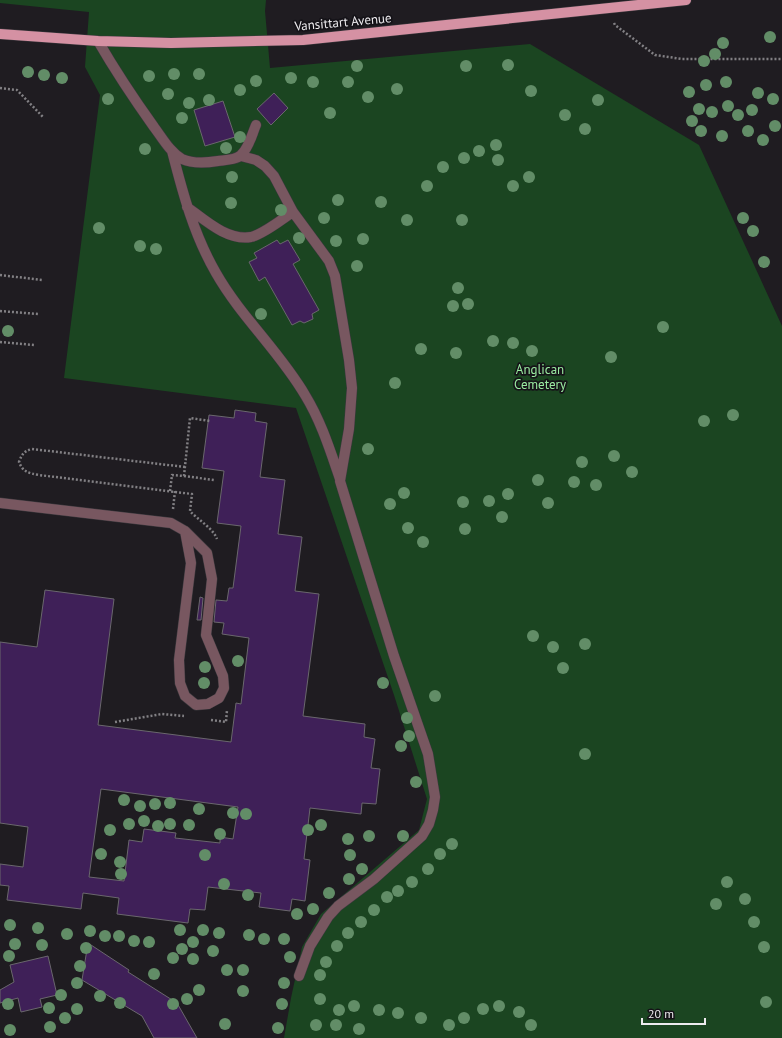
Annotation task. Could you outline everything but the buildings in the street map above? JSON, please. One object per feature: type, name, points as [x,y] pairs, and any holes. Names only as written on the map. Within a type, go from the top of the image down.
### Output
[{"type":"main road","name":"Vansittart Avenue","points":[[0,34],[98,41],[171,43],[303,40],[686,0]]},
{"type":"lane","points":[[98,41],[120,80],[172,151],[183,159],[194,163],[209,163],[241,156],[256,160],[265,166],[274,176],[293,212],[329,261],[339,294],[350,360],[352,388],[350,422],[340,481]]},
{"type":"lane","points":[[241,156],[256,125]]},
{"type":"lane","points":[[172,151],[187,207],[199,239],[217,275],[305,394],[321,425],[340,481],[394,656],[428,754],[435,797],[433,810],[422,836],[379,874],[338,906],[328,917],[310,946],[299,976]]},
{"type":"lane","points":[[187,207],[224,232],[236,236],[250,237],[262,232],[293,212]]},
{"type":"lane","points":[[0,503],[171,523],[185,531],[207,553],[212,579],[206,635],[223,676],[224,688],[219,698],[208,704],[196,705],[185,696],[180,683],[179,660],[191,563],[185,531]]},
{"type":"path","points":[[607,8],[615,25],[655,55],[682,59],[782,59]]},
{"type":"path","points":[[0,88],[17,90],[44,117]]},
{"type":"path","points":[[0,275],[42,280]]},
{"type":"path","points":[[0,311],[38,314]]},
{"type":"path","points":[[0,342],[34,345]]},
{"type":"path","points":[[184,476],[190,418],[210,420]]},
{"type":"path","points":[[185,467],[32,449],[26,451],[22,455],[19,462],[22,468],[28,472],[39,475],[192,494],[190,511],[209,528],[215,535],[217,541]]},
{"type":"path","points":[[170,491],[172,475],[214,480]]},
{"type":"path","points":[[204,719],[226,722],[228,709]]},
{"type":"path","points":[[115,722],[162,714],[189,717]]},
{"type":"green space","name":"Anglican Cemetery","points":[[0,0],[266,0],[265,11],[270,68],[530,44],[699,145],[782,326],[782,1038],[284,1038],[302,947],[321,914],[419,830],[427,799],[394,695],[296,408],[64,378],[100,95],[85,67],[89,12],[0,3]]}]
